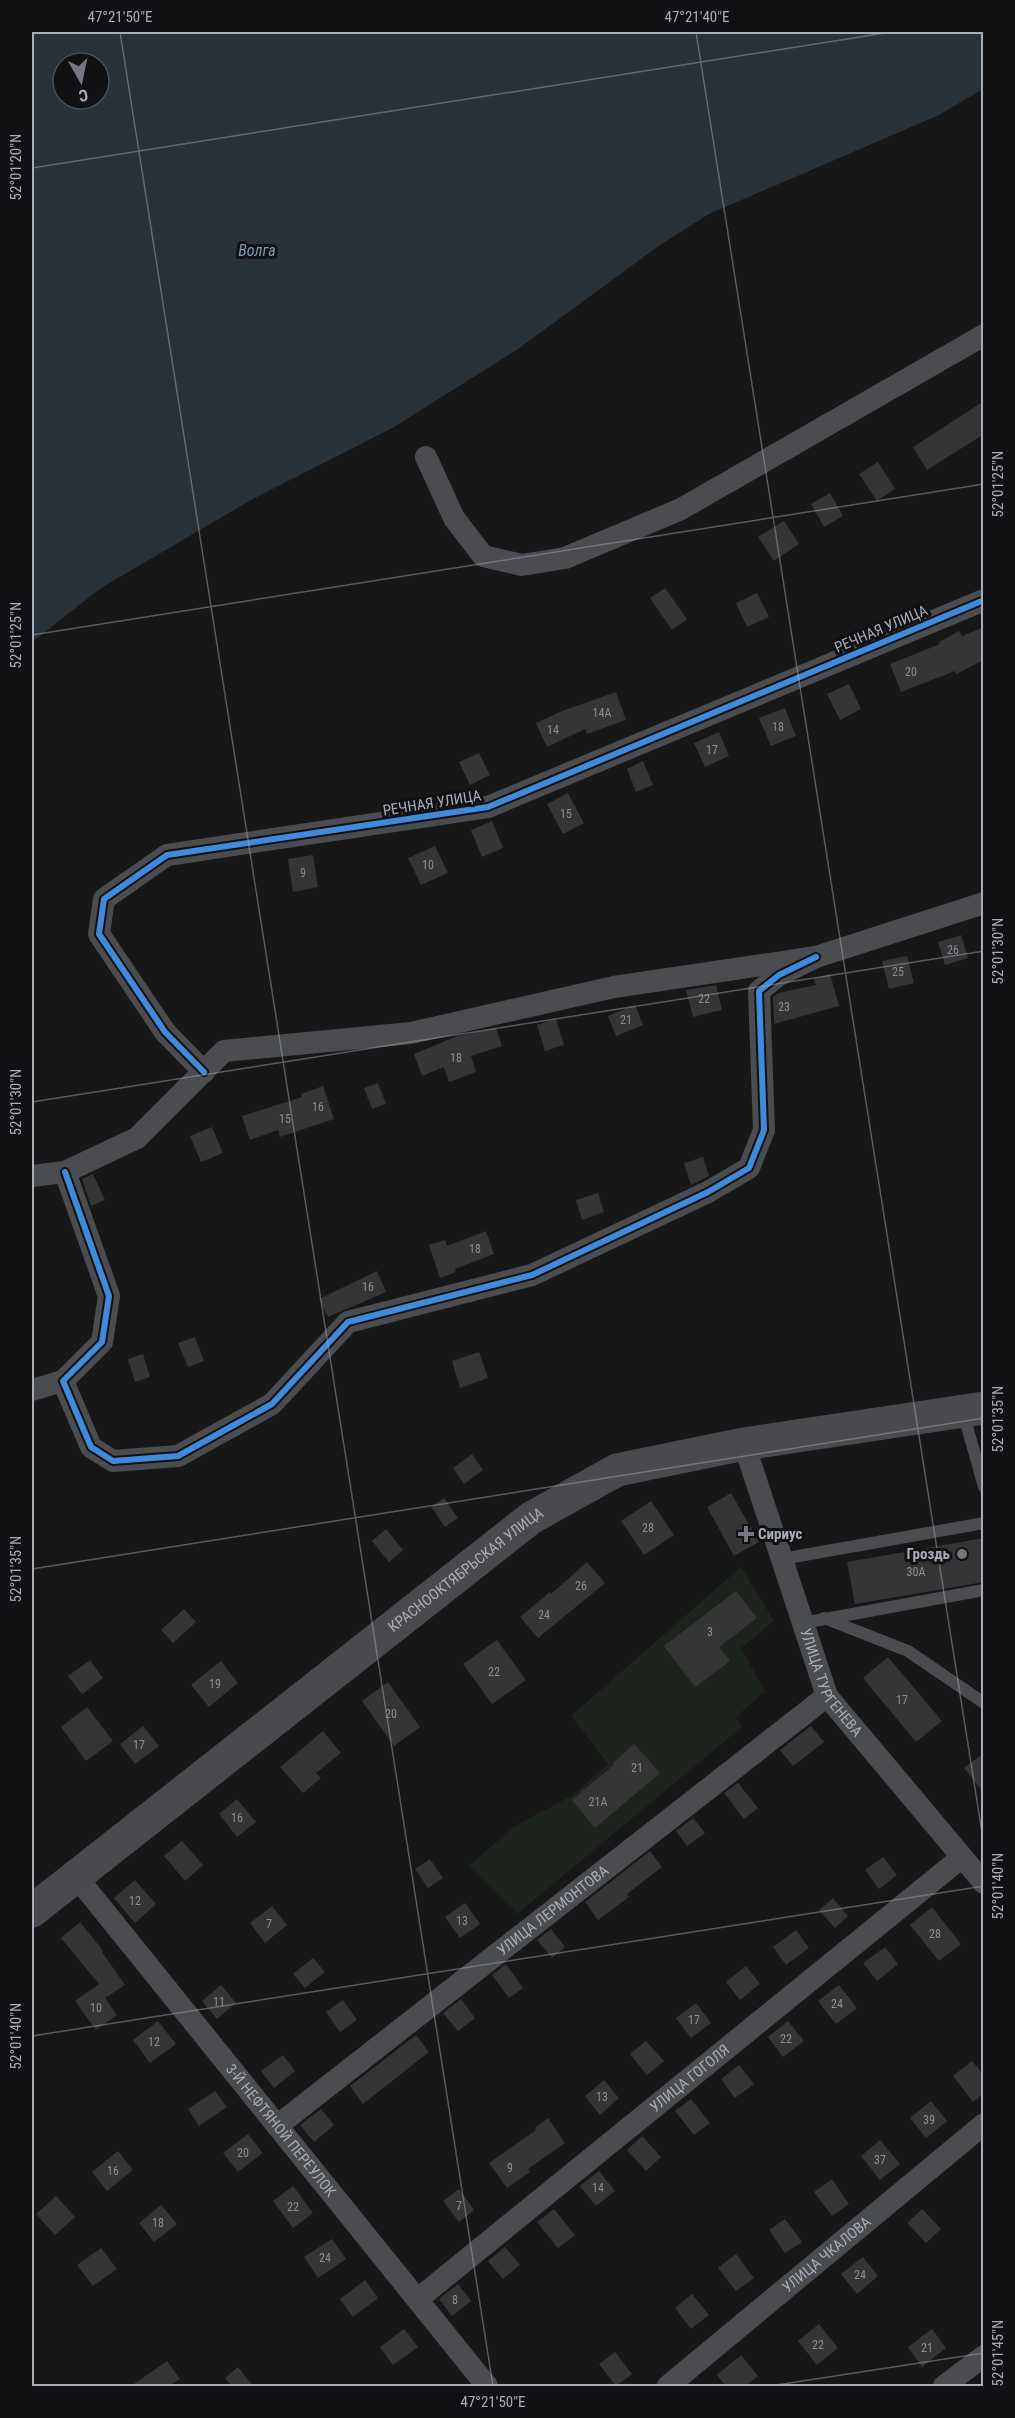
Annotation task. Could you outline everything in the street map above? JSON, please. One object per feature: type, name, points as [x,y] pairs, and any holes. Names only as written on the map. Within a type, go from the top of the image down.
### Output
[{"type":"street","points":[[426,457],[454,518],[483,556],[522,565],[565,558],[681,509],[984,335]]},
{"type":"street","name":"РЕЧНАЯ УЛИЦА","points":[[204,1072],[165,1032],[99,934],[104,899],[167,855],[488,807],[984,600]]},
{"type":"street","points":[[63,1381],[91,1447],[112,1461],[178,1455],[272,1404],[348,1322],[532,1275],[708,1192],[749,1168],[764,1130],[759,991],[779,975],[816,957],[984,903]]},
{"type":"street","points":[[32,1176],[65,1172],[137,1138],[224,1051],[411,1033],[614,987],[816,957]]},
{"type":"street","points":[[32,1390],[63,1381],[102,1342],[109,1296],[65,1172]]},
{"type":"street","name":"КРАСНООКТЯБРЬСКАЯ УЛИЦА","points":[[32,1911],[531,1518],[617,1470],[744,1443],[973,1409]]},
{"type":"street","name":"УЛИЦА ТУРГЕНЕВА","points":[[744,1443],[782,1559],[813,1621],[827,1696],[961,1858],[982,1880]]},
{"type":"street","name":"УЛИЦА ЛЕРМОНТОВА","points":[[277,2126],[827,1696]]},
{"type":"street","name":"УЛИЦА ГОГОЛЯ","points":[[418,2299],[961,1858]]},
{"type":"street","name":"3-Й НЕФТЯНОЙ ПЕРЕУЛОК","points":[[75,1875],[487,2386]]},
{"type":"street","name":"УЛИЦА ЧКАЛОВА","points":[[668,2386],[984,2124]]},
{"type":"street","points":[[944,2386],[984,2356]]},
{"type":"lane","points":[[973,1409],[984,1487]]},
{"type":"lane","points":[[782,1559],[984,1522]]},
{"type":"lane","points":[[813,1621],[984,1590]]},
{"type":"lane","points":[[813,1621],[908,1651],[984,1703]]},
{"type":"shaded area","points":[[741,1567],[774,1621],[741,1648],[765,1691],[735,1718],[743,1726],[517,1914],[469,1866],[515,1826],[573,1795],[608,1764],[571,1716]]},
{"type":"water","name":"Волга","points":[[32,32],[983,32],[983,89],[939,115],[709,214],[660,245],[518,349],[394,427],[251,500],[101,588],[32,642]]},
{"type":"building","points":[[984,401],[984,434],[927,470],[913,447]]},
{"type":"building","points":[[878,462],[895,489],[877,501],[859,474]]},
{"type":"building","points":[[830,493],[843,516],[824,527],[811,504]]},
{"type":"building","points":[[784,521],[799,544],[774,561],[758,537]]},
{"type":"building","points":[[665,588],[687,619],[672,630],[650,598]]},
{"type":"building","points":[[757,593],[769,617],[747,627],[736,603]]},
{"type":"building","points":[[984,627],[984,660],[956,674],[955,671],[901,692],[890,664],[940,644],[939,642],[959,631],[962,636]]},
{"type":"building","points":[[849,684],[861,709],[840,720],[827,694]]},
{"type":"building","points":[[616,692],[626,720],[587,734],[585,729],[547,747],[536,723]]},
{"type":"building","points":[[785,708],[796,736],[771,746],[759,718]]},
{"type":"building","points":[[719,732],[729,756],[705,767],[694,743]]},
{"type":"building","points":[[479,753],[490,775],[470,785],[459,762]]},
{"type":"building","points":[[643,761],[653,785],[636,792],[627,769]]},
{"type":"building","points":[[568,793],[584,823],[563,834],[547,804]]},
{"type":"building","points":[[492,821],[503,848],[482,857],[471,830]]},
{"type":"building","points":[[435,846],[448,873],[421,885],[408,858]]},
{"type":"building","points":[[313,855],[318,887],[293,892],[288,859]]},
{"type":"building","points":[[961,935],[968,958],[945,965],[938,942]]},
{"type":"building","points":[[907,956],[914,983],[889,989],[882,961]]},
{"type":"building","points":[[830,974],[839,1006],[774,1024],[773,997],[778,993],[816,985],[814,979]]},
{"type":"building","points":[[716,985],[722,1010],[693,1017],[686,990]]},
{"type":"building","points":[[635,1005],[643,1025],[616,1036],[608,1016]]},
{"type":"building","points":[[556,1019],[564,1045],[545,1051],[537,1025]]},
{"type":"building","points":[[496,1028],[502,1046],[471,1056],[476,1072],[449,1082],[444,1067],[422,1076],[414,1054],[457,1036]]},
{"type":"building","points":[[378,1083],[386,1104],[372,1109],[364,1088]]},
{"type":"building","points":[[323,1086],[334,1119],[280,1137],[278,1130],[250,1140],[242,1116],[302,1097],[301,1094]]},
{"type":"building","points":[[212,1127],[223,1153],[201,1162],[190,1136]]},
{"type":"building","points":[[703,1157],[709,1176],[691,1185],[684,1163]]},
{"type":"building","points":[[93,1174],[105,1200],[91,1206],[82,1179]]},
{"type":"building","points":[[598,1193],[604,1212],[582,1220],[576,1200]]},
{"type":"building","points":[[486,1231],[494,1254],[455,1269],[456,1272],[440,1278],[429,1245],[445,1240],[447,1246]]},
{"type":"building","points":[[377,1271],[386,1292],[328,1317],[319,1299]]},
{"type":"building","points":[[195,1337],[204,1361],[188,1367],[178,1343]]},
{"type":"building","points":[[479,1352],[488,1378],[460,1388],[452,1361]]},
{"type":"building","points":[[143,1354],[150,1377],[135,1382],[128,1359]]},
{"type":"building","points":[[472,1454],[483,1470],[464,1484],[453,1468]]},
{"type":"building","points":[[731,1493],[759,1542],[734,1556],[707,1507]]},
{"type":"building","points":[[444,1498],[458,1518],[445,1527],[431,1507]]},
{"type":"building","points":[[651,1501],[674,1535],[644,1555],[621,1521]]},
{"type":"building","points":[[386,1529],[403,1550],[389,1562],[372,1541]]},
{"type":"building","points":[[984,1538],[984,1582],[855,1604],[847,1562]]},
{"type":"building","points":[[587,1562],[605,1583],[538,1638],[520,1617],[550,1592],[551,1594]]},
{"type":"building","points":[[736,1591],[757,1618],[719,1647],[730,1661],[695,1687],[664,1646]]},
{"type":"building","points":[[184,1609],[196,1622],[173,1643],[161,1630]]},
{"type":"building","points":[[497,1640],[526,1680],[492,1704],[463,1664]]},
{"type":"building","points":[[888,1657],[942,1721],[916,1742],[863,1678]]},
{"type":"building","points":[[90,1660],[103,1678],[82,1694],[68,1676]]},
{"type":"building","points":[[221,1661],[238,1683],[209,1707],[191,1685]]},
{"type":"building","points":[[388,1682],[420,1727],[394,1746],[362,1701]]},
{"type":"building","points":[[87,1707],[113,1741],[86,1761],[61,1727]]},
{"type":"building","points":[[143,1726],[159,1746],[135,1764],[120,1744]]},
{"type":"building","points":[[811,1726],[824,1742],[793,1766],[780,1750]]},
{"type":"building","points":[[323,1731],[341,1753],[316,1773],[321,1778],[303,1793],[280,1767]]},
{"type":"building","points":[[634,1744],[660,1773],[595,1828],[572,1800],[614,1765],[613,1763]]},
{"type":"building","points":[[984,1753],[984,1793],[964,1768]]},
{"type":"building","points":[[738,1783],[758,1808],[744,1819],[724,1793]]},
{"type":"building","points":[[237,1799],[256,1822],[237,1837],[219,1814]]},
{"type":"building","points":[[693,1818],[705,1833],[687,1846],[676,1831]]},
{"type":"building","points":[[182,1841],[203,1865],[185,1881],[164,1856]]},
{"type":"building","points":[[650,1851],[662,1867],[627,1894],[629,1897],[598,1920],[585,1902]]},
{"type":"building","points":[[883,1857],[897,1875],[879,1889],[865,1870]]},
{"type":"building","points":[[430,1859],[443,1878],[428,1888],[415,1869]]},
{"type":"building","points":[[135,1880],[156,1904],[135,1923],[114,1898]]},
{"type":"building","points":[[833,1898],[848,1916],[835,1928],[819,1910]]},
{"type":"building","points":[[465,1903],[480,1924],[460,1938],[445,1917]]},
{"type":"building","points":[[272,1906],[287,1925],[265,1943],[250,1923]]},
{"type":"building","points":[[932,1907],[961,1944],[939,1961],[910,1925]]},
{"type":"building","points":[[80,1922],[103,1951],[125,1985],[105,1998],[117,2015],[96,2030],[75,2001],[99,1984],[61,1938]]},
{"type":"building","points":[[551,1929],[565,1947],[552,1958],[537,1940]]},
{"type":"building","points":[[796,1930],[809,1948],[786,1965],[773,1947]]},
{"type":"building","points":[[885,1947],[898,1964],[877,1981],[863,1963]]},
{"type":"building","points":[[313,1958],[325,1972],[305,1988],[293,1974]]},
{"type":"building","points":[[506,1964],[523,1988],[509,1998],[492,1975]]},
{"type":"building","points":[[746,1966],[760,1984],[740,2000],[726,1982]]},
{"type":"building","points":[[221,1985],[236,2003],[217,2019],[202,2001]]},
{"type":"building","points":[[839,1985],[857,2008],[836,2024],[818,2001]]},
{"type":"building","points":[[461,1999],[475,2018],[458,2031],[443,2013]]},
{"type":"building","points":[[343,2000],[357,2020],[340,2032],[326,2012]]},
{"type":"building","points":[[696,2003],[711,2023],[691,2038],[676,2018]]},
{"type":"building","points":[[158,2021],[176,2044],[150,2063],[133,2040]]},
{"type":"building","points":[[788,2021],[804,2041],[783,2057],[768,2037]]},
{"type":"building","points":[[416,2035],[429,2052],[363,2104],[350,2086]]},
{"type":"building","points":[[646,2041],[664,2061],[647,2075],[630,2054]]},
{"type":"building","points":[[283,2055],[295,2071],[274,2088],[261,2071]]},
{"type":"building","points":[[972,2061],[984,2075],[984,2093],[973,2102],[953,2076]]},
{"type":"building","points":[[739,2065],[754,2084],[735,2098],[721,2079]]},
{"type":"building","points":[[604,2080],[619,2098],[600,2115],[585,2096]]},
{"type":"building","points":[[215,2091],[227,2107],[199,2126],[188,2109]]},
{"type":"building","points":[[691,2099],[710,2123],[694,2135],[675,2111]]},
{"type":"building","points":[[931,2101],[947,2121],[926,2138],[910,2118]]},
{"type":"building","points":[[321,2109],[334,2125],[314,2142],[300,2125]]},
{"type":"building","points":[[548,2118],[565,2143],[528,2169],[530,2172],[507,2188],[489,2163],[536,2130],[535,2128]]},
{"type":"building","points":[[248,2134],[263,2153],[238,2172],[223,2153]]},
{"type":"building","points":[[642,2136],[661,2157],[646,2171],[627,2150]]},
{"type":"building","points":[[880,2140],[900,2164],[880,2180],[861,2156]]},
{"type":"building","points":[[118,2151],[133,2170],[107,2191],[92,2172]]},
{"type":"building","points":[[599,2171],[615,2191],[596,2206],[580,2186]]},
{"type":"building","points":[[832,2179],[849,2204],[832,2216],[814,2192]]},
{"type":"building","points":[[293,2186],[313,2213],[293,2228],[273,2201]]},
{"type":"building","points":[[459,2189],[474,2210],[459,2222],[443,2201]]},
{"type":"building","points":[[56,2196],[75,2217],[55,2235],[36,2214]]},
{"type":"building","points":[[161,2205],[177,2224],[154,2242],[139,2223]]},
{"type":"building","points":[[554,2209],[575,2235],[558,2248],[537,2222]]},
{"type":"building","points":[[922,2209],[941,2229],[926,2243],[907,2223]]},
{"type":"building","points":[[785,2219],[802,2242],[785,2253],[769,2230]]},
{"type":"building","points":[[332,2239],[346,2259],[318,2278],[304,2257]]},
{"type":"building","points":[[505,2247],[520,2265],[503,2279],[488,2261]]},
{"type":"building","points":[[101,2248],[117,2269],[93,2286],[77,2265]]},
{"type":"building","points":[[736,2254],[754,2278],[736,2291],[718,2268]]},
{"type":"building","points":[[863,2257],[878,2276],[857,2294],[841,2274]]},
{"type":"building","points":[[365,2280],[378,2298],[353,2317],[340,2299]]},
{"type":"building","points":[[458,2284],[471,2301],[452,2316],[439,2299]]},
{"type":"building","points":[[692,2294],[709,2315],[691,2329],[675,2308]]},
{"type":"building","points":[[819,2324],[838,2348],[817,2365],[798,2341]]},
{"type":"building","points":[[404,2329],[418,2347],[393,2365],[380,2347]]},
{"type":"building","points":[[932,2329],[946,2348],[922,2367],[908,2347]]},
{"type":"building","points":[[615,2352],[632,2374],[616,2386],[599,2364]]},
{"type":"building","points":[[741,2355],[758,2376],[746,2386],[726,2386],[717,2375]]},
{"type":"building","points":[[167,2361],[180,2379],[169,2386],[131,2386]]},
{"type":"building","points":[[238,2367],[253,2386],[232,2386],[225,2378]]},
{"type":"cycle path","points":[[204,1072],[165,1032],[99,934],[104,899],[167,855],[488,807],[984,600]]},
{"type":"cycle path","points":[[65,1172],[109,1296],[102,1342],[63,1381],[91,1447],[113,1461],[178,1456],[272,1404],[348,1322],[532,1275],[708,1192],[749,1168],[764,1130],[759,991],[779,975],[816,957]]},
{"type":"place","name":"Сириус","points":[[746,1534]]},
{"type":"place","name":"Гроздь","points":[[962,1554]]}]
